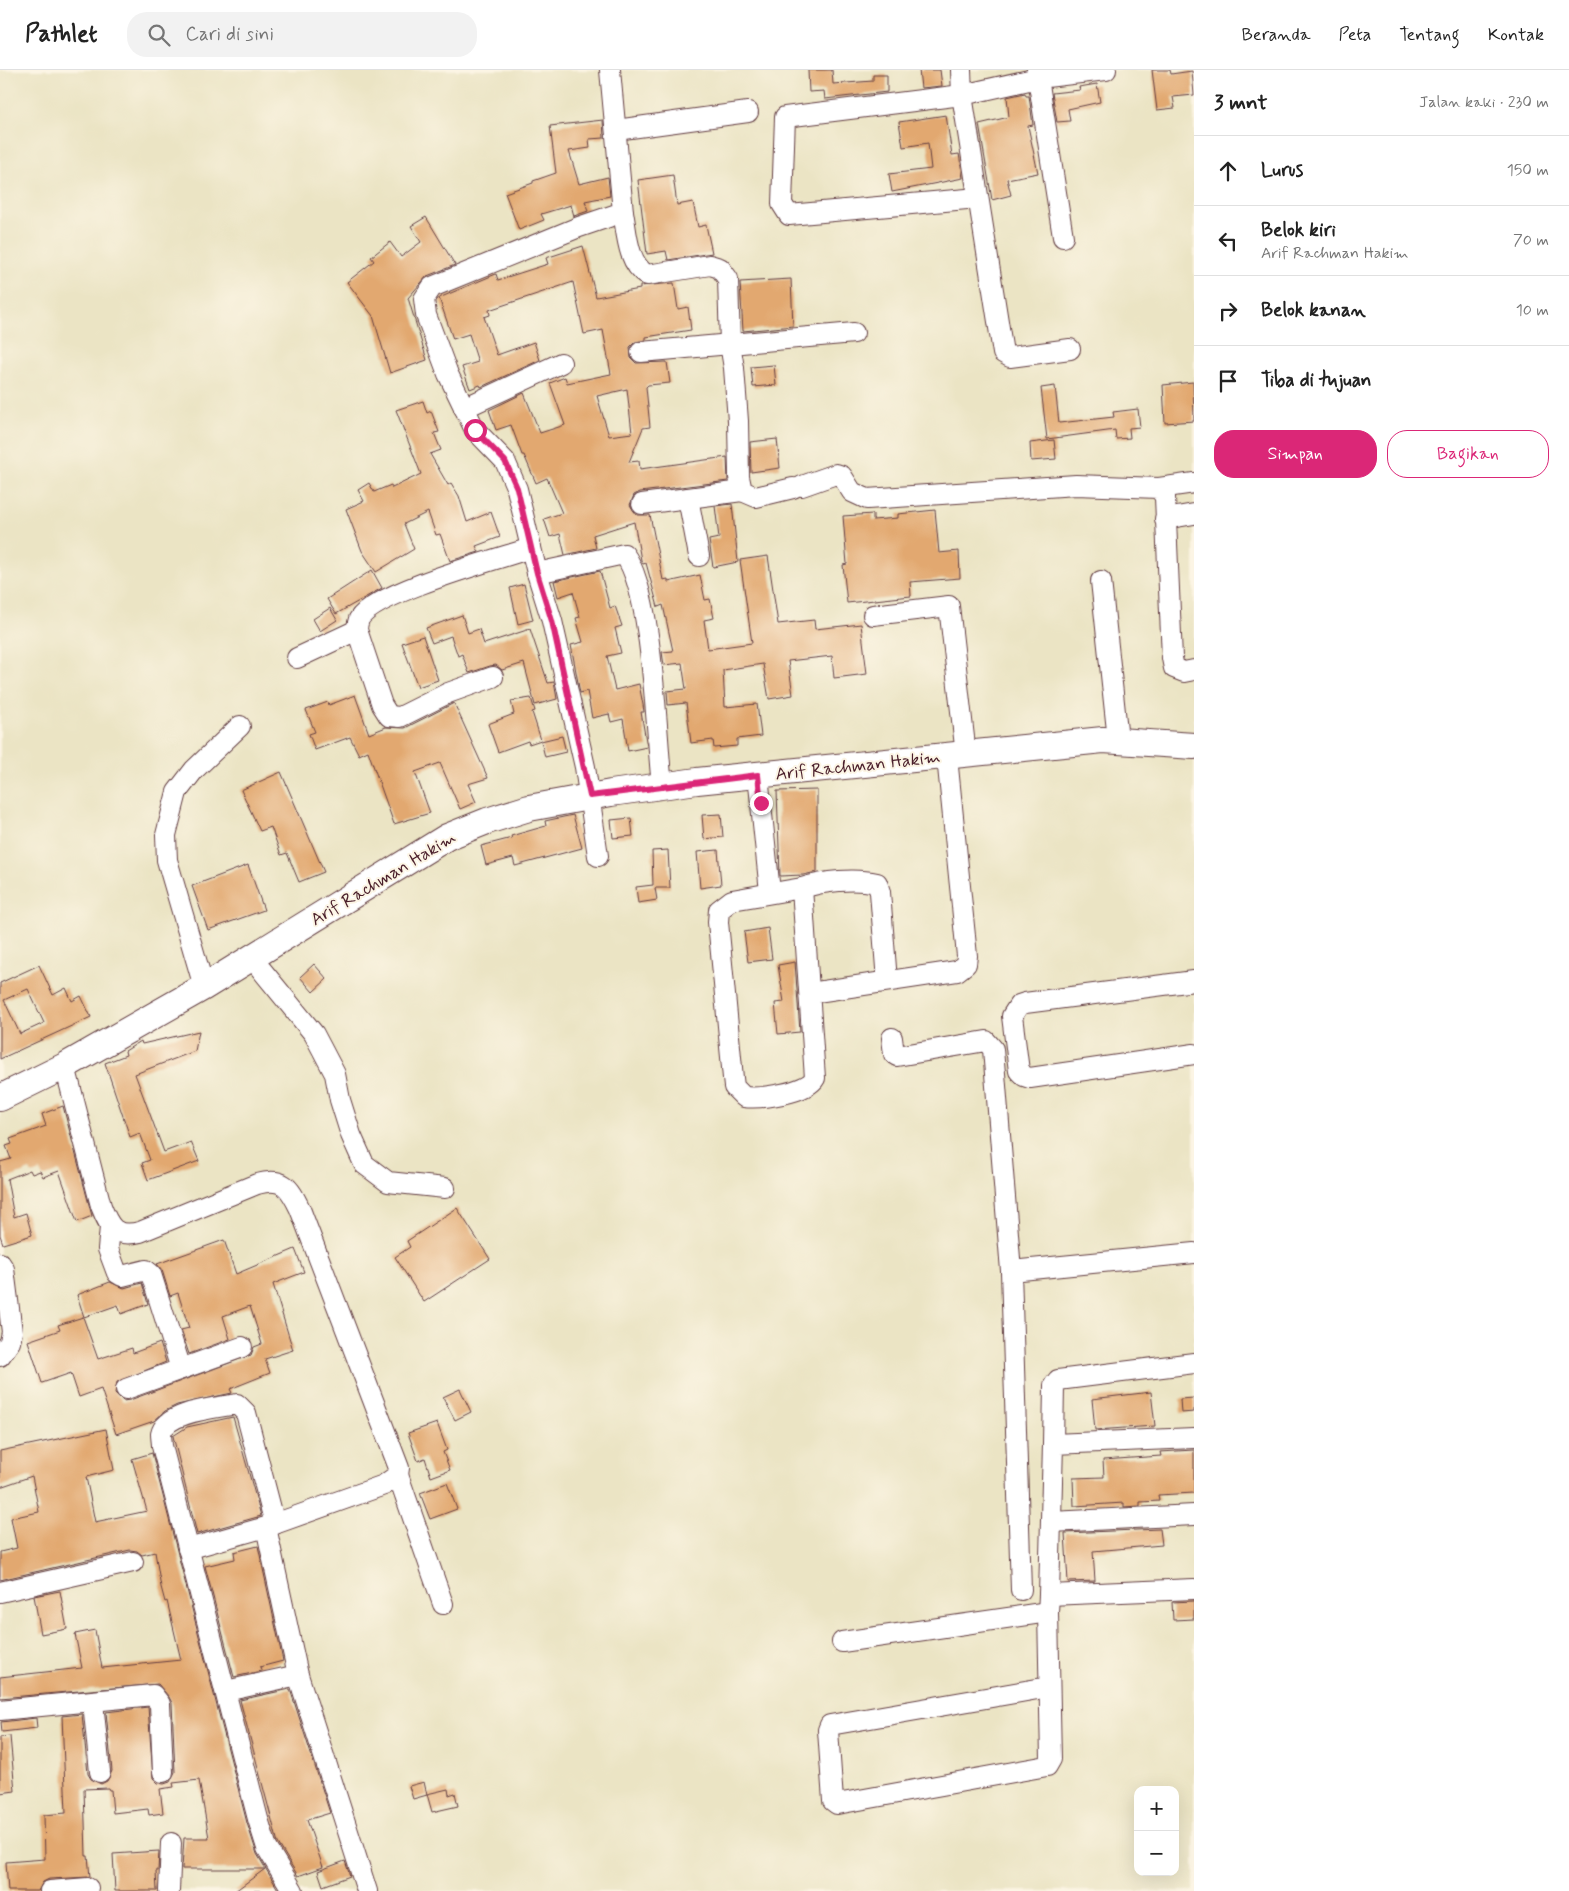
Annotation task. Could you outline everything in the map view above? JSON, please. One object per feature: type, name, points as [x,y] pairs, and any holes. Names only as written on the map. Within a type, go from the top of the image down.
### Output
[{"type":"main road","name":"Arif Rachman Hakim","points":[[0,1098],[65,1066],[204,987],[369,887],[447,837],[529,808],[590,796],[662,786],[1103,740],[1194,746]]},
{"type":"street","points":[[610,70],[623,212],[631,255],[640,271],[647,275],[710,265],[724,271],[729,290],[730,344],[734,368],[738,477],[742,491]]},
{"type":"street","points":[[961,70],[962,95],[1003,353],[1010,357],[1070,350]]},
{"type":"street","points":[[978,198],[789,215],[782,204],[785,117],[962,95],[1038,74],[1106,70]]},
{"type":"street","points":[[1038,74],[1063,237]]},
{"type":"street","points":[[616,130],[748,112]]},
{"type":"street","points":[[598,856],[590,796],[552,621],[537,573],[517,488],[505,461],[475,430],[464,408],[448,374],[426,315],[424,299],[432,288],[579,227],[623,212]]},
{"type":"street","points":[[641,352],[854,333]]},
{"type":"street","points":[[464,408],[561,363]]},
{"type":"street","points":[[642,504],[742,491],[756,498],[836,474],[842,476],[852,492],[868,498],[1076,485],[1159,488],[1194,482]]},
{"type":"street","points":[[1159,488],[1165,497],[1172,658],[1174,668],[1184,672],[1194,670]]},
{"type":"street","points":[[688,498],[699,556]]},
{"type":"street","points":[[1165,519],[1194,514]]},
{"type":"street","points":[[493,677],[448,693],[400,718],[389,716],[382,705],[356,630],[360,618],[372,608],[408,589],[532,548]]},
{"type":"street","points":[[537,573],[624,554],[629,560],[637,582],[647,630],[662,786]]},
{"type":"street","points":[[1101,581],[1118,740]]},
{"type":"street","points":[[810,992],[956,971],[966,964],[967,960],[949,606],[873,615]]},
{"type":"street","points":[[297,658],[356,630]]},
{"type":"street","points":[[204,987],[167,860],[166,834],[177,792],[194,770],[240,726]]},
{"type":"street","points":[[758,775],[770,892]]},
{"type":"street","points":[[802,888],[815,1078],[812,1083],[796,1091],[749,1098],[739,1094],[734,1087],[718,922],[719,910],[732,900],[815,884],[866,880],[877,883],[880,892],[887,982]]},
{"type":"street","points":[[251,957],[314,1034],[335,1074],[348,1126],[364,1164],[388,1182],[445,1188]]},
{"type":"street","points":[[1194,981],[1026,1003],[1019,1005],[1012,1016],[1019,1071],[1024,1076],[1030,1078],[1194,1054]]},
{"type":"street","points":[[892,1038],[894,1054],[897,1056],[986,1041],[992,1045],[1011,1271],[1021,1590]]},
{"type":"street","points":[[65,1066],[101,1206],[110,1227],[108,1249],[116,1273],[122,1276],[146,1270],[151,1274],[181,1369]]},
{"type":"street","points":[[110,1227],[122,1234],[130,1235],[257,1184],[272,1180],[287,1187],[300,1208],[396,1456],[399,1468],[398,1475],[443,1604]]},
{"type":"street","points":[[1011,1271],[1194,1253]]},
{"type":"street","points":[[0,1263],[4,1269],[12,1332],[7,1347],[0,1356]]},
{"type":"street","points":[[126,1389],[242,1347]]},
{"type":"street","points":[[1049,1687],[830,1725],[828,1730],[833,1801],[837,1804],[1047,1766],[1051,1759],[1048,1604],[1054,1385],[1058,1380],[1194,1363]]},
{"type":"street","points":[[293,1891],[267,1848],[162,1446],[161,1434],[166,1425],[180,1415],[237,1404],[246,1413],[270,1525],[298,1675],[367,1891]]},
{"type":"street","points":[[1053,1444],[1194,1438]]},
{"type":"street","points":[[188,1549],[270,1525],[384,1485],[398,1475]]},
{"type":"street","points":[[1051,1522],[1194,1514]]},
{"type":"street","points":[[0,1592],[133,1562]]},
{"type":"street","points":[[842,1642],[1048,1604],[1194,1589]]},
{"type":"street","points":[[226,1691],[298,1675]]},
{"type":"street","points":[[0,1710],[156,1697],[160,1704],[163,1772]]},
{"type":"street","points":[[93,1702],[100,1772]]},
{"type":"street","points":[[169,1891],[171,1843]]},
{"type":"street","points":[[50,1891],[88,1888]]},
{"type":"building","points":[[808,70],[832,70],[833,84],[873,81],[873,75],[887,75],[887,92],[825,99],[824,91],[809,92]]},
{"type":"building","points":[[919,70],[940,70],[942,86],[921,88]]},
{"type":"building","points":[[1152,70],[1170,70],[1171,74],[1192,71],[1194,95],[1173,97],[1175,108],[1157,110]]},
{"type":"building","points":[[1097,84],[1100,102],[1068,109],[1070,121],[1057,122],[1052,93],[1080,90],[1079,87]]},
{"type":"building","points":[[1025,93],[1026,96],[1029,96],[1033,125],[1028,126],[1038,173],[1007,179],[1011,195],[992,200],[979,124],[1009,117],[1007,97]]},
{"type":"building","points":[[946,115],[952,155],[959,154],[963,178],[892,192],[889,174],[931,169],[928,143],[903,147],[899,122]]},
{"type":"building","points":[[603,120],[604,138],[589,139],[590,148],[569,151],[579,184],[608,177],[610,196],[585,201],[588,211],[574,216],[571,205],[541,214],[544,220],[519,230],[505,193],[556,173],[550,126]]},
{"type":"building","points":[[673,175],[677,205],[693,202],[698,227],[706,225],[712,253],[668,260],[666,251],[647,254],[638,180]]},
{"type":"building","points":[[426,217],[455,265],[427,276],[408,298],[427,360],[390,373],[373,316],[347,282],[374,261],[371,257],[390,242],[401,257],[421,242],[411,226]]},
{"type":"building","points":[[583,246],[596,297],[640,289],[640,286],[674,283],[678,309],[688,307],[691,330],[646,337],[646,340],[635,342],[630,347],[631,358],[636,363],[667,362],[670,383],[648,385],[646,387],[650,427],[643,428],[629,462],[639,461],[640,469],[727,457],[728,481],[640,492],[634,495],[630,505],[637,515],[650,515],[663,580],[668,579],[668,582],[700,575],[705,600],[710,599],[714,618],[704,620],[708,649],[752,643],[740,560],[768,556],[778,624],[814,620],[815,629],[861,624],[867,674],[834,678],[832,656],[788,661],[793,695],[769,699],[763,664],[723,670],[725,707],[757,704],[761,736],[737,739],[737,746],[714,748],[713,740],[691,743],[686,703],[668,705],[667,691],[686,689],[682,663],[664,665],[662,652],[673,651],[663,605],[658,607],[646,563],[643,564],[641,560],[634,522],[593,535],[596,548],[565,555],[560,534],[550,537],[544,519],[562,513],[547,478],[536,483],[524,455],[522,455],[511,425],[496,430],[489,410],[524,393],[540,433],[565,425],[550,383],[565,377],[567,383],[611,374],[603,330],[584,334],[573,282],[489,310],[490,315],[484,317],[497,355],[534,342],[540,360],[481,387],[480,385],[470,389],[462,367],[478,362],[469,334],[453,339],[439,298],[496,274],[498,280],[548,264],[546,258]],"holes":[[[627,389],[632,433],[609,436],[597,396]]]},
{"type":"building","points":[[791,279],[793,326],[743,331],[740,282]]},
{"type":"building","points":[[774,365],[776,385],[753,387],[751,367]]},
{"type":"building","points":[[1193,382],[1194,421],[1165,423],[1163,385]]},
{"type":"building","points":[[1055,386],[1059,423],[1114,417],[1113,412],[1138,409],[1140,427],[1129,428],[1130,438],[1116,439],[1115,430],[1047,439],[1041,388]]},
{"type":"building","points":[[423,401],[427,413],[431,411],[439,432],[434,433],[441,450],[430,454],[448,485],[451,483],[459,496],[467,522],[491,512],[500,537],[476,546],[479,552],[450,561],[440,534],[436,535],[428,512],[404,524],[414,549],[376,572],[362,551],[346,509],[364,501],[358,490],[369,483],[374,492],[391,485],[392,488],[421,474],[396,410]]},
{"type":"building","points":[[777,439],[780,468],[751,472],[750,442]]},
{"type":"building","points":[[1054,440],[1056,459],[1031,461],[1030,443]]},
{"type":"building","points":[[732,504],[738,562],[713,567],[709,540],[719,538],[715,506]]},
{"type":"building","points":[[935,510],[939,553],[959,551],[960,578],[910,582],[911,596],[847,603],[843,565],[847,564],[843,516],[873,514],[873,520],[898,518],[898,514]]},
{"type":"building","points":[[372,570],[382,588],[336,614],[327,599]]},
{"type":"building","points":[[600,571],[610,608],[615,606],[622,626],[615,628],[621,653],[607,656],[615,690],[639,684],[644,712],[641,712],[647,747],[628,751],[623,719],[611,722],[609,714],[592,718],[587,691],[580,693],[571,645],[583,642],[576,618],[580,617],[573,592],[558,597],[554,581]]},
{"type":"building","points":[[524,584],[533,620],[518,624],[510,588]]},
{"type":"building","points":[[330,608],[337,620],[320,631],[313,619]]},
{"type":"building","points":[[462,615],[468,633],[479,629],[484,644],[530,629],[548,683],[554,682],[557,699],[535,705],[524,663],[502,670],[496,665],[490,666],[469,673],[462,654],[458,656],[451,636],[432,643],[426,628]]},
{"type":"building","points":[[423,636],[438,680],[418,687],[402,643]]},
{"type":"building","points":[[355,695],[369,734],[386,727],[405,728],[454,703],[488,778],[468,784],[476,802],[460,809],[440,763],[415,772],[430,813],[394,824],[368,751],[359,755],[350,737],[315,750],[309,734],[315,732],[306,710],[328,702],[329,705]]},
{"type":"building","points":[[531,698],[535,711],[532,712],[541,740],[529,744],[528,741],[498,752],[488,724],[514,714],[511,701]]},
{"type":"building","points":[[562,736],[566,752],[545,757],[541,741]]},
{"type":"building","points":[[281,772],[324,872],[299,882],[287,853],[281,855],[271,827],[260,831],[241,790]]},
{"type":"building","points":[[817,790],[817,872],[780,876],[777,791]]},
{"type":"building","points":[[721,814],[723,837],[704,839],[702,815]]},
{"type":"building","points":[[573,815],[582,848],[515,866],[513,858],[486,865],[481,846],[546,826],[545,821]]},
{"type":"building","points":[[631,818],[633,836],[613,838],[611,820]]},
{"type":"building","points":[[668,850],[670,888],[655,888],[657,900],[638,903],[636,887],[653,885],[652,851]]},
{"type":"building","points":[[718,850],[721,885],[700,888],[697,852]]},
{"type":"building","points":[[248,865],[264,910],[208,930],[192,886]]},
{"type":"building","points":[[768,928],[772,959],[748,962],[744,932]]},
{"type":"building","points":[[795,962],[800,1032],[778,1034],[775,1003],[784,1002],[778,965]]},
{"type":"building","points":[[314,964],[327,979],[313,992],[300,977]]},
{"type":"building","points":[[39,965],[53,995],[66,988],[72,1001],[81,996],[91,1017],[0,1059],[0,983]],"holes":[[[28,989],[44,1023],[20,1034],[4,1000]]]},
{"type":"building","points":[[199,1031],[195,1051],[135,1074],[164,1152],[191,1142],[199,1161],[148,1180],[142,1163],[150,1160],[140,1133],[130,1137],[105,1063],[126,1055],[125,1051],[141,1041],[142,1044]]},
{"type":"building","points":[[63,1106],[92,1216],[77,1222],[59,1171],[43,1177],[40,1171],[32,1174],[30,1170],[7,1179],[14,1217],[26,1213],[32,1235],[3,1244],[0,1235],[0,1162],[11,1159],[6,1146],[12,1144],[10,1139],[46,1126],[42,1114]]},
{"type":"building","points":[[457,1208],[490,1259],[424,1302],[395,1257],[410,1247],[407,1241]]},
{"type":"building","points":[[224,1240],[236,1274],[295,1249],[304,1272],[273,1284],[293,1350],[265,1359],[270,1373],[230,1389],[232,1393],[177,1405],[165,1411],[154,1421],[116,1434],[101,1389],[79,1397],[71,1373],[42,1383],[28,1341],[60,1330],[58,1325],[83,1317],[98,1359],[132,1348],[133,1353],[160,1343],[166,1362],[117,1382],[115,1393],[123,1401],[251,1355],[254,1347],[262,1344],[250,1306],[223,1316],[230,1339],[189,1354],[181,1330],[189,1328],[178,1293],[170,1296],[162,1270],[157,1264]]},
{"type":"building","points":[[110,1282],[124,1288],[142,1283],[148,1304],[121,1314],[118,1305],[84,1317],[77,1295]]},
{"type":"building","points":[[460,1389],[471,1412],[455,1420],[443,1397]]},
{"type":"building","points":[[1151,1392],[1155,1426],[1095,1430],[1092,1399]]},
{"type":"building","points":[[1194,1398],[1194,1412],[1181,1413],[1180,1399]]},
{"type":"building","points":[[233,1417],[261,1516],[197,1534],[173,1436],[187,1427]]},
{"type":"building","points":[[437,1423],[447,1450],[443,1452],[450,1470],[431,1477],[425,1458],[418,1461],[408,1433]]},
{"type":"building","points":[[106,1429],[114,1470],[86,1477],[95,1522],[147,1511],[132,1459],[152,1453],[247,1823],[257,1854],[279,1891],[235,1891],[265,1869],[182,1869],[184,1838],[209,1838],[199,1780],[173,1783],[174,1787],[160,1789],[163,1813],[149,1815],[148,1809],[113,1813],[111,1790],[108,1788],[84,1789],[86,1856],[88,1856],[90,1877],[49,1879],[43,1882],[38,1891],[8,1891],[6,1862],[45,1859],[44,1815],[66,1813],[62,1716],[82,1714],[88,1774],[91,1779],[101,1784],[107,1781],[112,1771],[106,1712],[148,1707],[153,1778],[158,1783],[164,1784],[170,1782],[175,1772],[172,1703],[158,1684],[0,1698],[0,1677],[82,1668],[75,1634],[95,1630],[102,1668],[181,1660],[167,1601],[165,1602],[161,1587],[155,1552],[142,1555],[137,1551],[130,1550],[0,1580],[0,1552],[17,1548],[11,1518],[39,1512],[32,1476],[0,1487],[0,1451]]},
{"type":"building","points":[[1194,1450],[1194,1493],[1158,1495],[1159,1501],[1140,1502],[1140,1506],[1124,1507],[1124,1503],[1074,1506],[1073,1478],[1104,1477],[1103,1460],[1161,1456],[1160,1452]]},
{"type":"building","points":[[447,1483],[457,1509],[430,1519],[420,1493]]},
{"type":"building","points":[[1160,1529],[1162,1545],[1093,1551],[1095,1581],[1068,1582],[1065,1533]]},
{"type":"building","points":[[258,1546],[283,1661],[260,1667],[261,1671],[234,1677],[205,1566],[235,1559],[234,1552]]},
{"type":"building","points":[[60,1591],[67,1629],[41,1634],[34,1596]]},
{"type":"building","points":[[1194,1601],[1194,1619],[1173,1620],[1172,1602]]},
{"type":"building","points":[[290,1689],[330,1813],[307,1820],[323,1867],[298,1876],[278,1843],[240,1700]]},
{"type":"building","points":[[36,1718],[37,1728],[2,1732],[1,1722]]},
{"type":"building","points":[[10,1736],[15,1791],[0,1793],[0,1737]]},
{"type":"building","points":[[424,1782],[427,1795],[413,1799],[409,1786]]},
{"type":"building","points":[[448,1789],[449,1795],[455,1793],[458,1806],[432,1812],[427,1794]]},
{"type":"building","points":[[159,1851],[158,1871],[156,1871],[157,1891],[115,1891],[113,1854]]},
{"type":"building","points":[[345,1861],[350,1876],[323,1886],[318,1871]]},
{"type":"route","points":[[475,430],[505,461],[517,488],[537,573],[552,621],[590,796],[697,781],[758,775],[761,803]]}]
